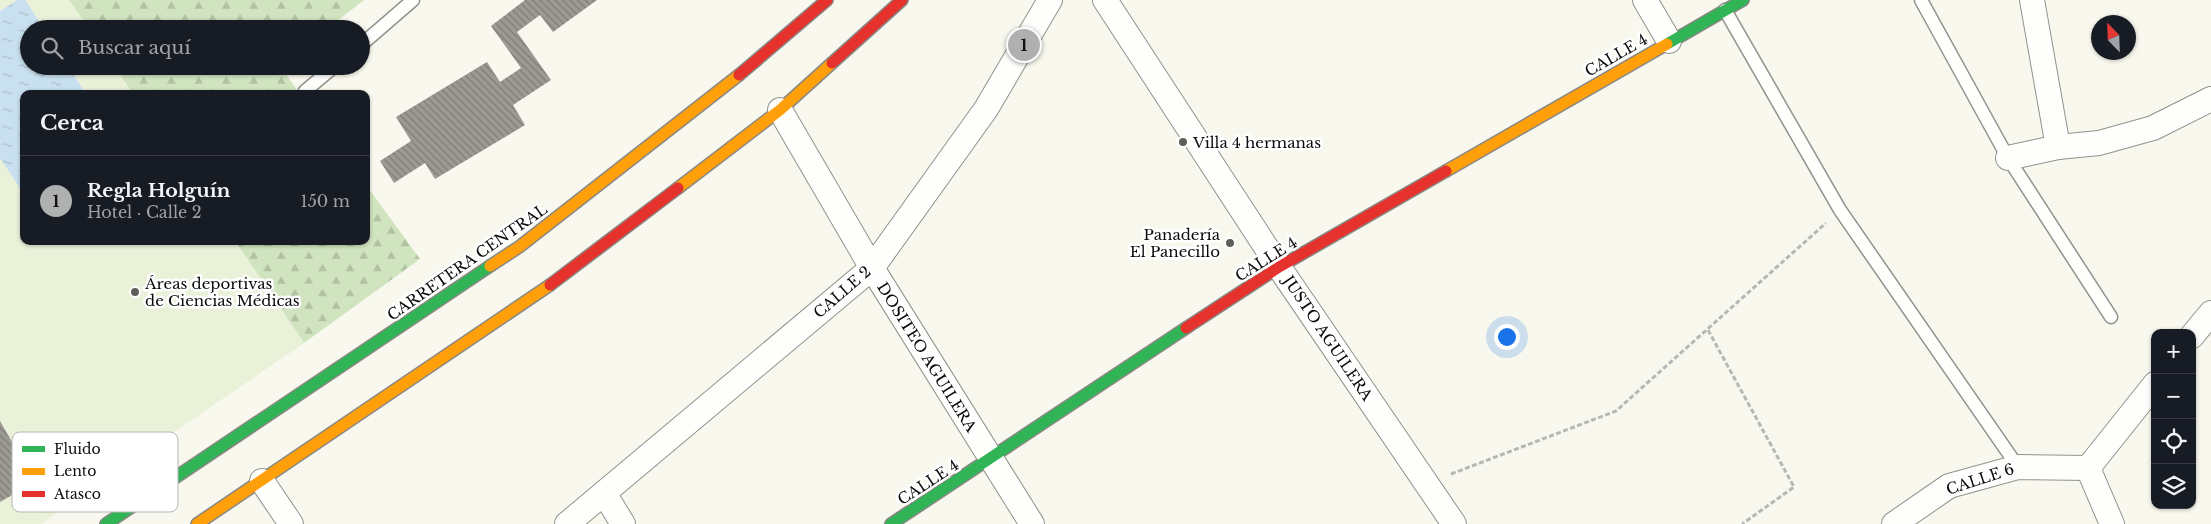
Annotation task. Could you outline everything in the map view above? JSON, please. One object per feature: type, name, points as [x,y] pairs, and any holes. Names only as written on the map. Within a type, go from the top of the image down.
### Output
[{"type":"main road","name":"CARRETERA CENTRAL","points":[[178,476],[520,247],[755,62],[827,0]]},
{"type":"main road","points":[[197,524],[531,299],[780,110],[902,0]]},
{"type":"main road","name":"CALLE 4","points":[[891,524],[1279,267],[1669,41],[1744,0]]},
{"type":"main road","name":"CARRETERA CENTRAL","points":[[106,524],[124,512]]},
{"type":"street","name":"CALLE 2","points":[[567,524],[872,268],[986,109],[1050,0]]},
{"type":"street","name":"JUSTO AGUILERA","points":[[1105,0],[1279,267],[1454,524]]},
{"type":"street","points":[[1645,0],[1669,41]]},
{"type":"street","points":[[2032,0],[2058,147]]},
{"type":"street","points":[[2008,158],[2058,147],[2099,144],[2153,128],[2211,99]]},
{"type":"street","name":"DOSITEO AGUILERA","points":[[780,110],[872,268],[1032,524]]},
{"type":"street","points":[[2196,331],[2211,312]]},
{"type":"street","points":[[2112,524],[2088,468],[2151,389]]},
{"type":"street","name":"CALLE 6","points":[[1894,524],[1949,486],[2018,467],[2088,468]]},
{"type":"street","points":[[262,481],[291,524]]},
{"type":"street","points":[[604,492],[623,524]]},
{"type":"lane","points":[[370,37],[413,0]]},
{"type":"lane","points":[[1920,0],[2008,158],[2111,317]]},
{"type":"lane","points":[[1724,10],[1840,210],[2018,467]]},
{"type":"lane","points":[[306,90],[324,75]]},
{"type":"path","points":[[1427,484],[1616,411],[1840,210]]},
{"type":"path","points":[[1708,330],[1794,487],[1742,524]]},
{"type":"green space","name":"Áreas deportivas de Ciencias Médicas","points":[[0,0],[69,0],[83,20],[20,20],[20,75],[120,75],[130,90],[20,90],[20,245],[238,245],[304,343],[175,432],[12,432],[12,512],[58,512],[41,524],[0,524]]},
{"type":"green space","points":[[69,0],[364,0],[338,20],[83,20]]},
{"type":"green space","points":[[120,75],[286,75],[297,90],[130,90]]},
{"type":"green space","points":[[370,190],[420,259],[304,343],[238,245],[370,245]]},
{"type":"water","points":[[17,0],[25,0],[38,20],[20,20],[20,75],[74,75],[83,90],[20,90],[20,188],[0,158],[0,11]]},
{"type":"building","points":[[525,0],[597,0],[553,32],[540,15],[517,32],[551,80],[513,105],[525,125],[435,179],[425,163],[394,183],[380,161],[411,141],[396,117],[487,62],[500,82],[521,68],[491,26]]},
{"type":"building","points":[[0,421],[12,442],[12,495],[0,502]]},
{"type":"traffic: fast","points":[[1667,44],[1743,0]]},
{"type":"traffic: fast","points":[[178,476],[490,266]]},
{"type":"traffic: fast","points":[[891,524],[1186,328]]},
{"type":"traffic: fast","points":[[106,524],[124,512]]},
{"type":"traffic: slow","points":[[1446,171],[1667,44]]},
{"type":"traffic: slow","points":[[678,188],[780,110],[832,63]]},
{"type":"traffic: slow","points":[[490,266],[519,247],[739,75]]},
{"type":"traffic: slow","points":[[197,524],[550,285]]},
{"type":"traffic: jam","points":[[739,75],[827,0]]},
{"type":"traffic: jam","points":[[832,63],[902,0]]},
{"type":"traffic: jam","points":[[1186,328],[1279,267],[1446,171]]},
{"type":"traffic: jam","points":[[550,285],[678,188]]},
{"type":"place","name":"Regla Holguín","points":[[1024,45]]},
{"type":"place","name":"Villa 4 hermanas","points":[[1183,142]]},
{"type":"place","name":"Panadería El Panecillo","points":[[1230,243]]},
{"type":"place","name":"Áreas deportivas de Ciencias Médicas","points":[[135,292]]}]
